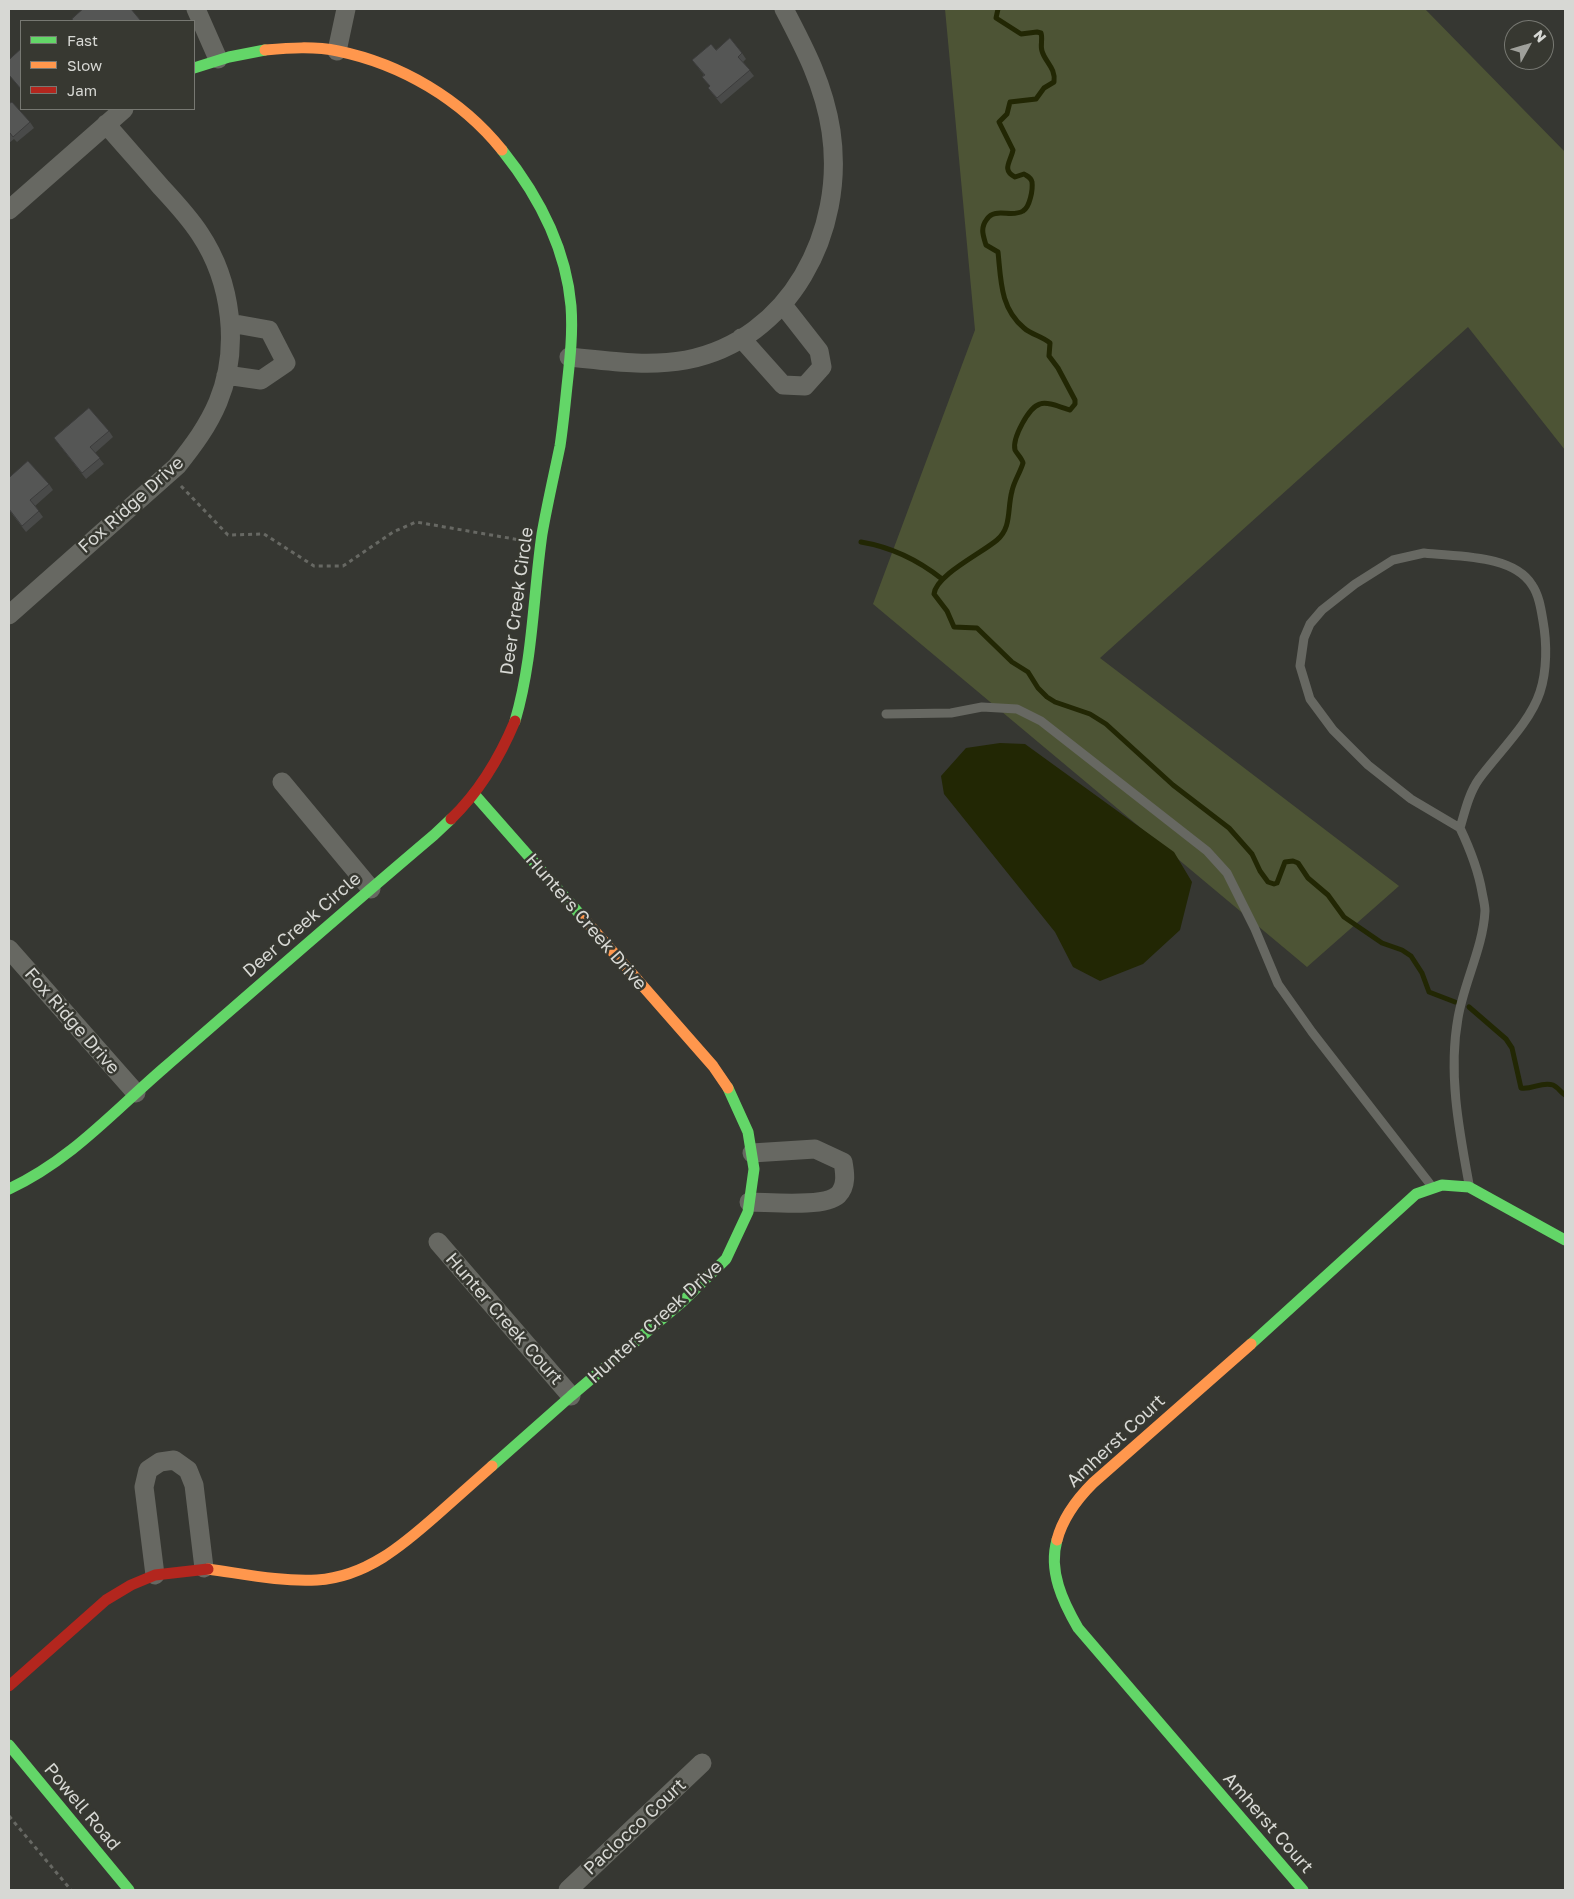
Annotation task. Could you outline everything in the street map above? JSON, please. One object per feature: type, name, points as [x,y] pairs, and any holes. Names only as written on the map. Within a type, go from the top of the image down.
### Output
[{"type":"street","points":[[196,9],[218,59]]},
{"type":"street","points":[[337,51],[346,9]]},
{"type":"street","points":[[569,357],[625,363],[665,363],[706,354],[741,338],[762,324],[783,304],[800,283],[818,248],[828,214],[833,172],[831,131],[823,95],[814,67],[784,9]]},
{"type":"street","name":"Deer Creek Circle","points":[[9,1189],[30,1180],[73,1149],[136,1092],[434,835],[474,794],[498,755],[518,714],[529,659],[541,544],[560,441],[572,323],[568,281],[561,254],[551,227],[539,204],[511,161],[476,122],[431,88],[381,63],[337,51],[303,48],[245,53],[218,59],[195,68]]},
{"type":"street","points":[[9,210],[123,110]]},
{"type":"street","name":"Fox Ridge Drive","points":[[9,615],[169,474],[194,445],[209,422],[219,401],[226,375],[230,350],[230,323],[227,300],[220,275],[200,234],[185,214],[106,124]]},
{"type":"street","points":[[741,338],[783,385],[805,386],[822,367],[819,351],[783,304]]},
{"type":"street","points":[[226,375],[261,380],[286,363],[269,330],[230,323]]},
{"type":"street","points":[[282,782],[371,889]]},
{"type":"street","name":"Hunters Creek Drive","points":[[9,1686],[106,1600],[131,1585],[155,1575],[204,1568],[302,1581],[336,1577],[368,1567],[387,1556],[405,1543],[571,1396],[682,1302],[726,1260],[748,1212],[754,1169],[748,1132],[731,1092],[713,1066],[474,794]]},
{"type":"street","name":"Fox Ridge Drive","points":[[9,949],[136,1092]]},
{"type":"street","points":[[750,1202],[821,1203],[838,1195],[846,1179],[843,1162],[815,1149],[752,1154]]},
{"type":"street","points":[[1431,1186],[1444,1184],[1469,1187],[1565,1240]]},
{"type":"street","name":"Amherst Court","points":[[1302,1890],[1078,1628],[1060,1594],[1055,1575],[1053,1552],[1068,1514],[1090,1485],[1224,1368],[1416,1194],[1431,1186]]},
{"type":"street","name":"Hunter Creek Court","points":[[438,1242],[571,1396]]},
{"type":"street","points":[[155,1575],[144,1487],[148,1470],[160,1462],[174,1460],[188,1470],[194,1485],[204,1568]]},
{"type":"street","name":"Powell Road","points":[[9,1745],[129,1890]]},
{"type":"street","name":"Paclocco Court","points":[[568,1890],[702,1763]]},
{"type":"lane","points":[[1460,828],[1468,801],[1479,780],[1526,719],[1540,693],[1545,663],[1545,633],[1541,607],[1533,585],[1520,571],[1506,564],[1488,560],[1424,553],[1393,560],[1355,584],[1322,610],[1310,624],[1304,638],[1300,666],[1310,699],[1334,730],[1368,765],[1411,799],[1460,828],[1472,852],[1479,876],[1485,910],[1479,943],[1458,1018],[1454,1061],[1457,1119],[1469,1187]]},
{"type":"lane","points":[[886,714],[951,714],[982,706],[1017,709],[1042,721],[1207,851],[1227,873],[1255,929],[1278,984],[1312,1032],[1431,1186]]},
{"type":"path","points":[[169,474],[228,535],[264,534],[314,566],[343,566],[393,532],[416,522],[541,544]]},
{"type":"path","points":[[9,1816],[71,1890]]},
{"type":"shaded area","points":[[945,9],[1425,9],[1565,152],[1565,450],[1468,327],[1100,658],[1399,886],[1307,967],[873,604],[975,330]]},
{"type":"shaded area","points":[[1000,743],[1025,744],[1174,852],[1192,882],[1180,930],[1143,964],[1100,981],[1073,967],[1055,932],[944,794],[941,776],[966,748]]},
{"type":"building","points":[[83,9],[131,9],[140,20],[72,20]]},
{"type":"building","points":[[730,38],[742,53],[738,57],[750,70],[717,98],[708,88],[710,86],[702,77],[705,75],[692,60],[711,44],[716,50]]},
{"type":"building","points":[[20,50],[20,88],[9,75],[9,60]]},
{"type":"building","points":[[9,101],[30,122],[13,137],[9,134]]},
{"type":"building","points":[[89,408],[109,431],[90,447],[100,458],[82,473],[54,438]]},
{"type":"building","points":[[28,461],[49,484],[30,500],[39,511],[22,526],[9,509],[9,478]]},
{"type":"waterway","points":[[998,9],[996,18],[1021,34],[1041,33],[1043,55],[1052,69],[1054,82],[1044,88],[1036,99],[1010,102],[1007,114],[999,122],[1013,150],[1008,171],[1015,177],[1024,174],[1030,178],[1032,182],[1031,193],[1028,206],[1023,211],[1014,214],[999,213],[990,215],[983,225],[983,235],[986,245],[998,252],[1001,283],[1010,312],[1024,328],[1050,343],[1049,356],[1058,368],[1075,400],[1075,404],[1070,410],[1043,403],[1036,406],[1026,417],[1016,438],[1015,445],[1015,450],[1023,463],[1013,487],[1007,524],[1002,535],[951,572],[943,579],[934,594],[947,611],[954,627],[977,628],[1012,662],[1028,672],[1038,688],[1047,697],[1055,702],[1090,714],[1106,724],[1173,785],[1229,828],[1252,854],[1268,882],[1277,883],[1285,862],[1293,861],[1298,863],[1308,878],[1328,895],[1344,917],[1382,943],[1402,950],[1411,956],[1422,973],[1429,992],[1455,1002]]},
{"type":"waterway","points":[[861,542],[883,547],[904,555],[942,579]]},
{"type":"waterway","points":[[1469,1007],[1506,1039],[1512,1048],[1521,1088],[1549,1084],[1555,1086],[1565,1095]]},
{"type":"traffic: fast","points":[[195,68],[229,57],[265,50]]},
{"type":"traffic: fast","points":[[502,150],[527,185],[548,223],[563,263],[572,316],[570,356],[560,446],[542,534],[526,675],[515,721]]},
{"type":"traffic: fast","points":[[474,794],[584,919]]},
{"type":"traffic: fast","points":[[9,1189],[72,1150],[451,819]]},
{"type":"traffic: fast","points":[[492,1466],[682,1302],[726,1259],[748,1212],[754,1169],[748,1132],[728,1088]]},
{"type":"traffic: fast","points":[[1251,1344],[1416,1194],[1442,1185],[1469,1187],[1565,1240]]},
{"type":"traffic: fast","points":[[1057,1540],[1054,1563],[1058,1586],[1078,1628],[1303,1890]]},
{"type":"traffic: fast","points":[[9,1745],[129,1890]]},
{"type":"traffic: slow","points":[[265,50],[329,49],[384,65],[428,86],[449,100],[468,115],[502,150]]},
{"type":"traffic: slow","points":[[584,919],[713,1066],[728,1088]]},
{"type":"traffic: slow","points":[[1057,1540],[1063,1524],[1081,1495],[1251,1344]]},
{"type":"traffic: slow","points":[[208,1569],[290,1580],[335,1578],[352,1573],[383,1558],[397,1548],[425,1526],[492,1466]]},
{"type":"traffic: jam","points":[[451,819],[480,786],[503,748],[515,721]]},
{"type":"traffic: jam","points":[[9,1686],[106,1600],[131,1585],[155,1575],[208,1569]]}]
